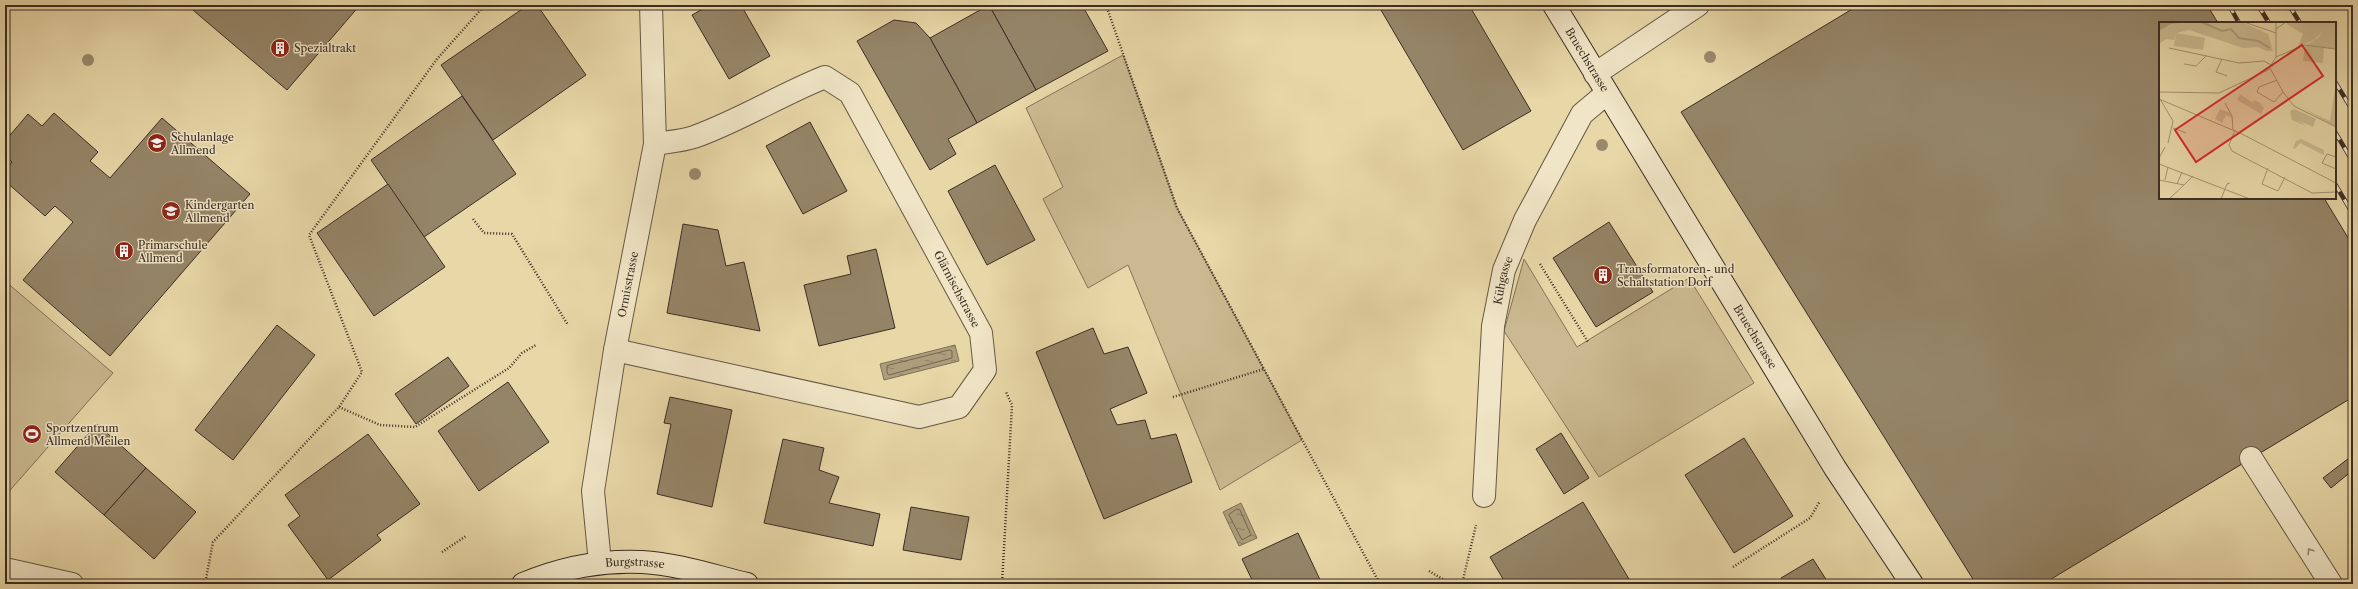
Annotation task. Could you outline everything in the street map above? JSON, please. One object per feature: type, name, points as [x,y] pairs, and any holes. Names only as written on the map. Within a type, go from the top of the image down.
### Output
[{"type":"street","name":"Ormisstrasse","points":[[600,563],[593,491],[615,350],[654,144],[651,5]]},
{"type":"street","name":"Bruechstrasse","points":[[1554,5],[1835,468],[1912,584]]},
{"type":"street","points":[[1596,74],[1698,5]]},
{"type":"street","name":"Glärnischstrasse","points":[[654,144],[692,137],[739,118],[792,91],[825,77],[850,93],[981,333],[985,370]]},
{"type":"street","name":"Kühgasse","points":[[1484,496],[1493,326],[1504,270],[1520,232],[1582,114],[1607,93]]},
{"type":"street","points":[[615,350],[919,417],[959,407],[985,370]]},
{"type":"street","points":[[2251,458],[2331,584]]},
{"type":"street","name":"Burgstrasse","points":[[523,584],[550,579],[600,563],[644,562],[747,584]]},
{"type":"street","points":[[5,569],[72,584]]},
{"type":"path","points":[[205,584],[213,542],[339,407],[362,372],[309,235],[437,59],[485,5]]},
{"type":"path","points":[[1106,5],[1177,208],[1380,584]]},
{"type":"path","points":[[473,219],[484,233],[512,234],[568,325]]},
{"type":"path","points":[[1520,232],[1588,342]]},
{"type":"path","points":[[339,407],[380,425],[415,427],[509,368],[522,353],[536,345]]},
{"type":"path","points":[[1173,397],[1264,369]]},
{"type":"path","points":[[985,370],[999,376],[1012,404],[1002,584]]},
{"type":"path","points":[[1462,584],[1484,496]]},
{"type":"path","points":[[1733,567],[1810,518],[1822,498]]},
{"type":"path","points":[[442,552],[466,536]]},
{"type":"path","points":[[1429,571],[1452,584]]},
{"type":"shaded area","points":[[1123,55],[1177,208],[1302,440],[1220,490],[1128,265],[1088,288],[1043,199],[1063,187],[1026,108]]},
{"type":"shaded area","points":[[1524,259],[1577,347],[1689,278],[1754,383],[1599,477],[1504,331]]},
{"type":"shaded area","name":"Sportzentrum Allmend Meilen","points":[[5,281],[113,373],[5,496]]},
{"type":"water","points":[[955,345],[959,361],[884,380],[880,364]]},
{"type":"water","points":[[1241,503],[1257,538],[1239,546],[1223,512]]},
{"type":"building","name":"Spezialtrakt","points":[[187,5],[360,5],[287,90]]},
{"type":"building","points":[[528,5],[537,5],[586,75],[493,140],[441,65]]},
{"type":"building","points":[[710,5],[741,5],[770,56],[729,79],[692,15]]},
{"type":"building","points":[[989,5],[1082,5],[1108,51],[1036,90]]},
{"type":"building","points":[[989,5],[1036,90],[977,123],[930,38]]},
{"type":"building","points":[[1378,5],[1469,5],[1531,111],[1463,150]]},
{"type":"building","points":[[1859,5],[2207,5],[2217,22],[2159,22],[2159,199],[2325,199],[2353,246],[2353,397],[2043,584],[1976,584],[1681,112]]},
{"type":"building","points":[[894,20],[916,23],[930,38],[977,123],[948,139],[956,154],[930,170],[857,41]]},
{"type":"building","points":[[462,96],[516,174],[424,237],[371,160]]},
{"type":"building","name":"Primarschule Allmend","points":[[54,113],[98,152],[90,161],[110,178],[162,118],[250,194],[110,356],[23,280],[73,222],[55,206],[45,216],[5,181],[5,170],[12,162],[5,156],[5,141],[28,114],[42,126]]},
{"type":"building","points":[[810,122],[847,191],[803,214],[766,146]]},
{"type":"building","points":[[995,165],[1035,240],[987,265],[948,191]]},
{"type":"building","points":[[388,184],[445,267],[374,316],[317,233]]},
{"type":"building","name":"Transformatoren- und Schaltstation Dorf","points":[[1609,222],[1653,292],[1596,327],[1553,258]]},
{"type":"building","points":[[683,224],[718,230],[726,266],[744,262],[760,331],[667,313]]},
{"type":"building","points":[[876,249],[895,328],[819,346],[804,285],[851,274],[847,256]]},
{"type":"building","points":[[277,325],[315,355],[233,460],[195,430]]},
{"type":"building","points":[[1093,328],[1104,354],[1128,347],[1147,393],[1110,409],[1117,425],[1145,420],[1151,439],[1176,434],[1192,482],[1104,519],[1036,352]]},
{"type":"building","points":[[448,357],[469,386],[416,424],[395,394]]},
{"type":"building","points":[[508,382],[549,442],[479,491],[438,431]]},
{"type":"building","points":[[670,397],[732,410],[712,507],[657,494],[671,424],[664,423]]},
{"type":"building","points":[[97,424],[146,468],[104,515],[55,472]]},
{"type":"building","points":[[1561,433],[1589,478],[1564,494],[1536,449]]},
{"type":"building","points":[[368,434],[420,504],[377,535],[381,540],[328,580],[288,525],[300,516],[285,495]]},
{"type":"building","points":[[1744,438],[1793,516],[1734,553],[1685,475]]},
{"type":"building","points":[[783,439],[824,448],[819,470],[839,477],[829,503],[880,514],[873,546],[764,523]]},
{"type":"building","points":[[2353,455],[2353,470],[2331,488],[2323,478]]},
{"type":"building","points":[[146,468],[196,512],[154,559],[104,515]]},
{"type":"building","points":[[1583,502],[1632,584],[1506,584],[1490,557]]},
{"type":"building","points":[[911,507],[969,517],[961,560],[903,550]]},
{"type":"building","points":[[1298,533],[1322,584],[1254,584],[1242,559]]},
{"type":"building","points":[[1813,559],[1829,584],[1784,584],[1781,578]]},
{"type":"railway","points":[[2229,5],[2238,22]]},
{"type":"railway","points":[[2258,5],[2268,22]]},
{"type":"railway","points":[[2289,5],[2299,22]]},
{"type":"railway","points":[[2336,84],[2353,111]]},
{"type":"railway","points":[[2336,134],[2353,162]]},
{"type":"railway","points":[[2336,186],[2353,214]]},
{"type":"place","name":"Spezialtrakt","points":[[280,48]]},
{"type":"place","name":"Schulanlage Allmend","points":[[157,143]]},
{"type":"place","name":"Kindergarten Allmend","points":[[171,211]]},
{"type":"place","name":"Primarschule Allmend","points":[[124,251]]},
{"type":"place","name":"Transformatoren- und Schaltstation Dorf","points":[[1603,275]]},
{"type":"place","name":"Sportzentrum Allmend Meilen","points":[[32,434]]}]
